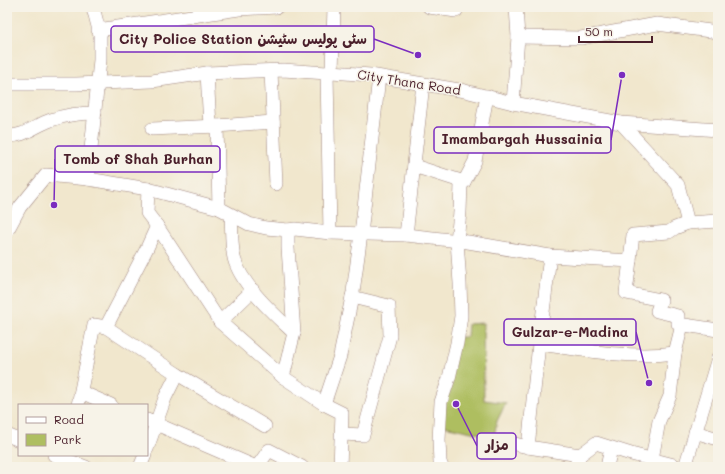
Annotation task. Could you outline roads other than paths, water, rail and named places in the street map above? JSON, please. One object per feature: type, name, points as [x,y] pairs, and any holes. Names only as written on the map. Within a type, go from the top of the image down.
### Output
[{"type":"street","points":[[88,179],[100,60],[100,34],[92,7]]},
{"type":"street","points":[[98,30],[239,9],[277,7]]},
{"type":"street","points":[[330,233],[330,72],[334,7]]},
{"type":"street","points":[[429,7],[456,11]]},
{"type":"street","points":[[513,103],[518,37],[516,7]]},
{"type":"street","points":[[518,37],[581,38],[657,24],[718,32]]},
{"type":"street","name":"City Thana Road","points":[[7,84],[76,84],[152,81],[207,73],[283,70],[330,72],[370,75],[465,91],[513,103],[621,123],[718,130]]},
{"type":"street","points":[[271,71],[276,184]]},
{"type":"street","points":[[207,73],[213,126],[219,208]]},
{"type":"street","points":[[324,404],[340,356],[352,297],[361,234],[379,77]]},
{"type":"street","points":[[406,235],[423,84]]},
{"type":"street","points":[[442,467],[440,462],[439,440],[441,402],[456,350],[461,316],[456,241],[460,212],[461,184],[464,182],[475,161],[487,96]]},
{"type":"street","points":[[7,136],[13,136],[29,131],[50,120],[77,114],[95,113]]},
{"type":"street","points":[[152,129],[273,122]]},
{"type":"street","points":[[621,123],[678,185],[688,223]]},
{"type":"street","points":[[414,166],[464,182]]},
{"type":"street","points":[[7,231],[20,207],[46,175],[88,179],[148,189],[219,208],[249,224],[266,228],[288,230],[295,229],[330,233],[406,235],[456,241],[550,256],[630,261]]},
{"type":"street","points":[[148,189],[147,213],[220,322],[283,377],[324,404],[342,413],[340,467]]},
{"type":"street","points":[[232,215],[232,242],[234,259],[242,276],[262,302],[294,333]]},
{"type":"street","points":[[718,221],[688,223],[669,232],[633,235],[626,293],[661,300],[657,311],[678,316],[678,324],[718,330]]},
{"type":"street","points":[[106,327],[157,226]]},
{"type":"street","points":[[283,377],[294,333],[288,230]]},
{"type":"street","points":[[528,447],[550,256]]},
{"type":"street","points":[[220,322],[253,290]]},
{"type":"street","points":[[342,434],[363,435],[390,336],[389,306],[352,297]]},
{"type":"street","points":[[78,404],[94,325],[106,327],[177,374],[265,426]]},
{"type":"street","points":[[652,459],[659,421],[670,396],[675,352],[682,325]]},
{"type":"street","points":[[539,344],[631,355],[660,355],[675,352]]},
{"type":"street","points":[[502,441],[578,461],[596,443],[677,467],[695,432],[718,358]]},
{"type":"street","points":[[148,442],[151,422],[177,374]]},
{"type":"street","points":[[81,392],[109,404]]},
{"type":"street","points":[[151,422],[256,467],[269,450],[302,467]]},
{"type":"street","points":[[695,432],[718,439]]},
{"type":"street","points":[[7,435],[18,440]]},
{"type":"street","points":[[607,467],[611,448]]},
{"type":"street","points":[[61,456],[86,467]]},
{"type":"street","points":[[140,467],[145,456]]},
{"type":"place","name":"City Police Station سٹی پولیس سٹیشن","points":[[418,55]]},
{"type":"place","name":"Imambargah Hussainia","points":[[622,75]]},
{"type":"place","name":"Tomb of Shah Burhan","points":[[54,205]]},
{"type":"place","name":"Gulzar-e-Madina","points":[[649,383]]},
{"type":"place","name":"مزار","points":[[456,404]]}]
